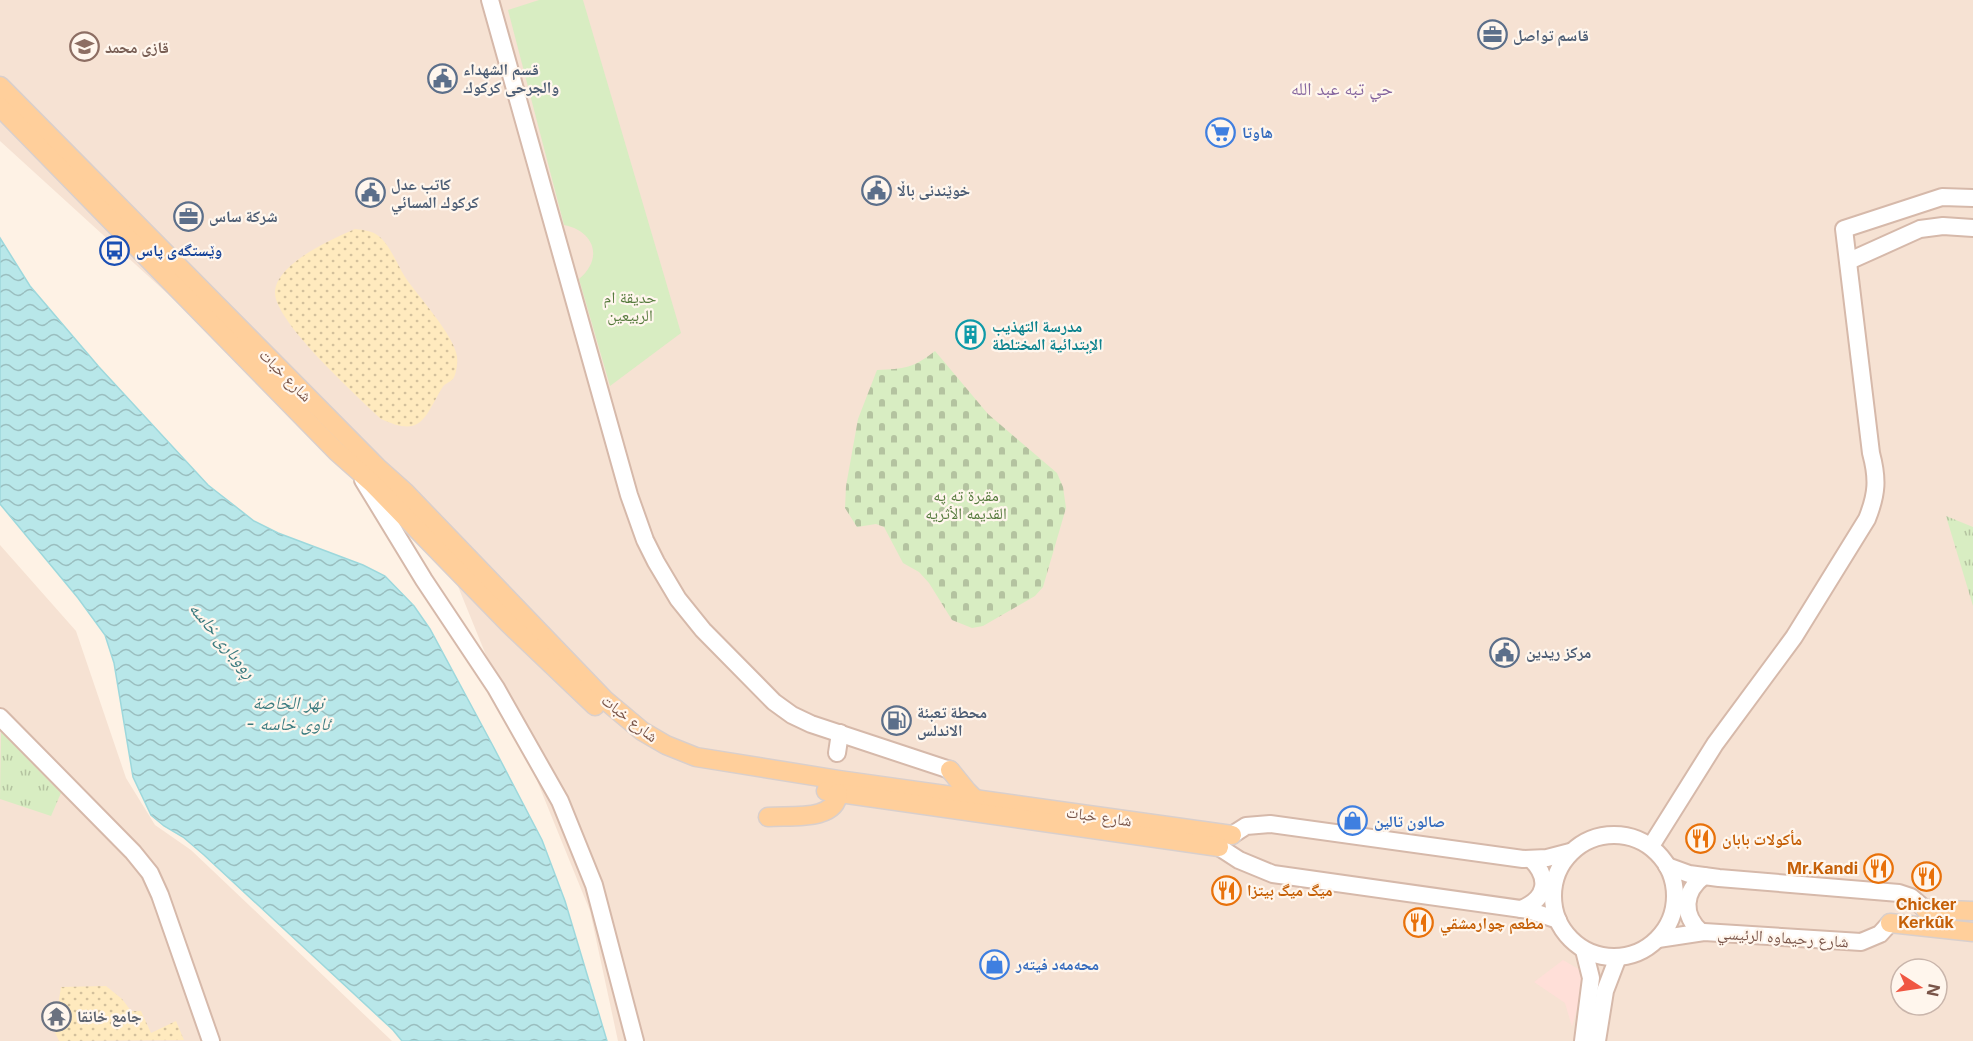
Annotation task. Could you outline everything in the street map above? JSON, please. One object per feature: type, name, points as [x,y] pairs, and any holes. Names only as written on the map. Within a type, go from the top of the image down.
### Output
[{"type":"main road","points":[[490,0],[636,518],[668,583],[690,615],[774,702],[801,720],[946,768],[975,799]]},
{"type":"main road","name":"شارع خبات","points":[[0,86],[377,467],[405,492],[604,700],[637,727],[666,746],[696,757],[711,766]]},
{"type":"main road","name":"شارع خبات","points":[[0,107],[509,624],[623,732],[663,757],[838,786],[1226,841],[1246,826],[1270,824],[1531,859],[1547,858],[1570,852]]},
{"type":"main road","points":[[1651,846],[1715,744],[1794,637],[1867,519],[1876,498],[1876,476],[1871,453],[1844,229],[1942,197],[1973,198]]},
{"type":"main road","points":[[1849,261],[1920,229],[1942,226],[1973,228]]},
{"type":"main road","points":[[356,469],[424,580],[496,688],[560,801],[594,885],[635,1041]]},
{"type":"main road","points":[[0,717],[81,797],[150,873],[160,895],[211,1041]]},
{"type":"main road","points":[[837,753],[840,733]]},
{"type":"main road","points":[[931,792],[946,768]]},
{"type":"main road","points":[[768,817],[823,813],[834,806],[838,786]]},
{"type":"main road","name":"شارع خبات","points":[[838,786],[931,792],[1226,841],[1250,866],[1273,874],[1521,909],[1558,920]]},
{"type":"main road","points":[[1604,835],[1629,836],[1651,846],[1667,866],[1674,880],[1674,904],[1667,927],[1658,939],[1640,952],[1618,957],[1601,956],[1584,950],[1568,937],[1558,920],[1553,904],[1554,882],[1563,861],[1580,844],[1604,835]]},
{"type":"main road","points":[[1521,909],[1532,905],[1541,896],[1544,882],[1540,871],[1531,859]]},
{"type":"main road","points":[[1667,866],[1689,874],[1704,876],[1899,892],[1911,897],[1925,909],[1973,911]]},
{"type":"main road","points":[[1701,932],[1693,925],[1688,915],[1687,903],[1689,892],[1704,876]]},
{"type":"main road","name":"شارع رحيماوه الرئيسي","points":[[1658,939],[1701,932],[1861,942],[1880,934],[1890,923],[1973,932]]},
{"type":"main road","points":[[1583,1041],[1591,978],[1584,950]]},
{"type":"main road","points":[[1597,1041],[1609,977],[1618,957]]},
{"type":"main road","points":[[1591,978],[1601,972],[1609,977]]},
{"type":"shaded area","points":[[0,0],[1973,0],[1973,1041],[618,1041],[590,911],[440,542],[0,141]]},
{"type":"shaded area","points":[[0,545],[76,631],[126,778],[155,825],[191,850],[392,1041],[0,1041]]},
{"type":"shaded area","points":[[1563,960],[1587,974],[1572,1027],[1565,1003],[1534,982]]},
{"type":"green space","name":"حديقة ام الربيعين","points":[[539,0],[583,0],[681,333],[610,386],[579,279],[591,263],[592,246],[583,233],[564,225],[508,10]]},
{"type":"green space","name":"مقبرة ته په القديمه الأثريه","points":[[935,351],[988,414],[1057,473],[1063,487],[1066,508],[1043,587],[1035,596],[983,626],[972,628],[952,620],[929,583],[919,572],[903,563],[884,527],[876,524],[857,527],[845,508],[846,486],[858,419],[877,370],[908,366],[921,361]]},
{"type":"green space","points":[[1946,516],[1973,527],[1973,606]]},
{"type":"green space","points":[[1,732],[61,793],[51,816],[0,799]]},
{"type":"sand","points":[[355,229],[372,232],[385,242],[405,277],[443,327],[455,348],[457,362],[454,377],[443,386],[426,416],[414,425],[405,426],[381,419],[302,340],[288,322],[275,293],[277,282],[294,263],[306,254]]},
{"type":"sand","points":[[106,986],[122,999],[131,1011],[141,1011],[151,1033],[176,1021],[184,1040],[59,1041],[54,1030],[61,987]]},
{"type":"water","name":"نهر الخاصة - ئاوی خاسە","points":[[0,238],[30,286],[99,367],[208,485],[254,521],[385,576],[414,606],[430,629],[542,840],[565,901],[607,1041],[402,1041],[393,1030],[204,855],[151,815],[133,777],[114,663],[105,635],[78,598],[0,504]]},
{"type":"place","name":"قاسم تواصل","points":[[1492,35]]},
{"type":"place","name":"قازی محمد","points":[[84,47]]},
{"type":"place","name":"قسم الشهداء والجرحى كركوك","points":[[442,78]]},
{"type":"place","name":"هاوتا","points":[[1221,132]]},
{"type":"place","name":"خوێندنی باڵا","points":[[876,190]]},
{"type":"place","name":"كاتب عدل كركوك المسائي","points":[[370,193]]},
{"type":"place","name":"شركة ساس","points":[[188,216]]},
{"type":"place","name":"وێستگەی پاس","points":[[115,250]]},
{"type":"place","name":"مدرسة التهذيب الإبتدائية المختلطة","points":[[971,335]]},
{"type":"place","name":"مركز ريدين","points":[[1505,652]]},
{"type":"place","name":"محطة تعبئة الاندلس","points":[[896,721]]},
{"type":"place","name":"صالون تالين","points":[[1353,821]]},
{"type":"place","name":"مأكولات بابان","points":[[1701,839]]},
{"type":"place","name":"Mr.Kandi","points":[[1879,868]]},
{"type":"place","name":"Chicker Kerkûk","points":[[1926,876]]},
{"type":"place","name":"ميگ ميگ بيتزا","points":[[1226,890]]},
{"type":"place","name":"مطعم چوارمشقي","points":[[1419,923]]},
{"type":"place","name":"محەمەد فیتەر","points":[[995,964]]},
{"type":"place","name":"جامع خانقا","points":[[56,1016]]},
{"type":"district","name":"حي تبه عبد الله","points":[[1342,88]]},
{"type":"water label","name":"ڕووباری خاسە","points":[[223,640]]}]
